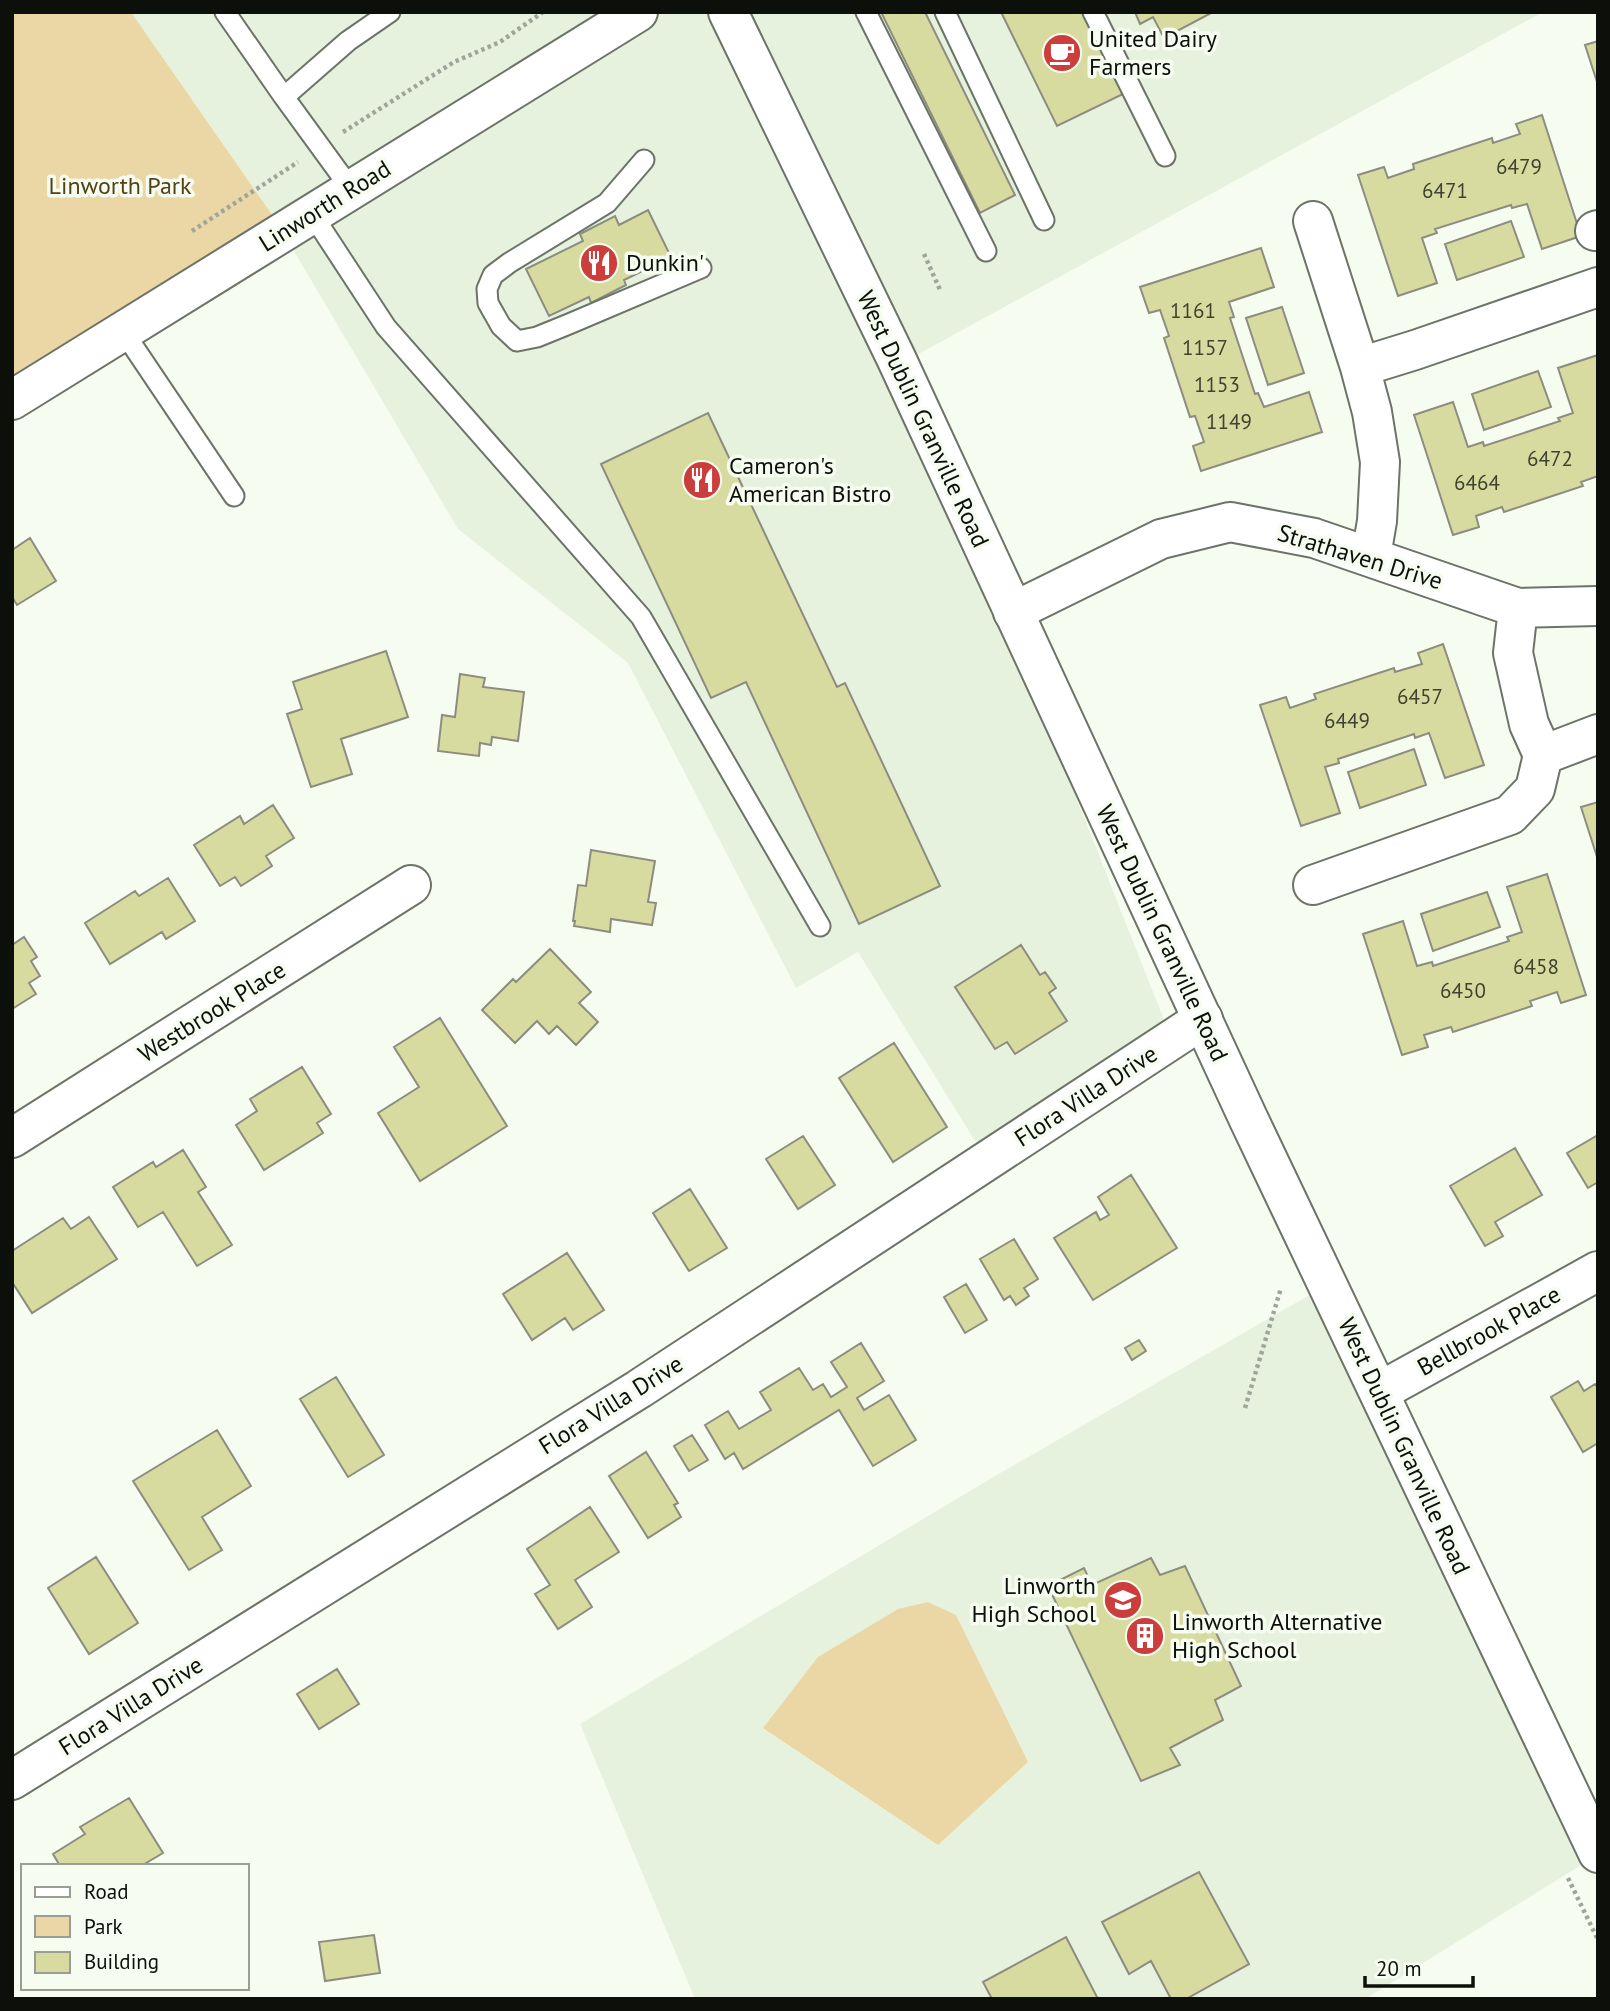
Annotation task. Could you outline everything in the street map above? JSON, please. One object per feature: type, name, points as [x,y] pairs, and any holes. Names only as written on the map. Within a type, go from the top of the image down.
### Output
[{"type":"street","name":"Linworth Road","points":[[12,400],[638,12]]},
{"type":"street","name":"West Dublin Granville Road","points":[[728,12],[896,358],[1255,1132],[1598,1853]]},
{"type":"street","points":[[1313,221],[1373,412],[1380,462],[1377,521],[1371,556]]},
{"type":"street","points":[[1360,367],[1598,287]]},
{"type":"street","name":"Strathaven Drive","points":[[1013,612],[1161,539],[1230,522],[1314,538],[1518,608],[1598,606]]},
{"type":"street","points":[[1312,885],[1510,815],[1535,789],[1543,755],[1529,724],[1513,653],[1518,608]]},
{"type":"street","points":[[1543,755],[1598,734]]},
{"type":"street","name":"Westbrook Place","points":[[12,1138],[411,885]]},
{"type":"street","name":"Flora Villa Drive","points":[[12,1780],[639,1389],[1203,1019]]},
{"type":"street","name":"Bellbrook Place","points":[[1379,1392],[1598,1271]]},
{"type":"lane","points":[[225,12],[351,189]]},
{"type":"lane","points":[[284,97],[348,41],[390,12]]},
{"type":"lane","points":[[866,12],[986,251]]},
{"type":"lane","points":[[945,12],[1044,220]]},
{"type":"lane","points":[[1093,12],[1165,156]]},
{"type":"lane","points":[[644,160],[607,203],[493,275],[487,289],[488,303],[501,326],[517,341],[537,337],[701,268]]},
{"type":"lane","points":[[312,214],[386,327],[640,617],[820,926]]},
{"type":"lane","points":[[123,331],[234,496]]},
{"type":"path","points":[[191,231],[454,62],[500,42],[543,12]]},
{"type":"path","points":[[924,254],[941,292]]},
{"type":"path","points":[[1245,1408],[1281,1289]]},
{"type":"shaded area","points":[[131,12],[1543,12],[904,362],[1172,1040],[993,1170],[858,952],[796,988],[628,663],[458,529],[275,219]]},
{"type":"shaded area","name":"Linworth High School","points":[[1313,1293],[1583,1864],[1365,1999],[695,1999],[580,1724],[995,1476]]},
{"type":"green space","name":"Linworth Park","points":[[12,12],[131,12],[275,219],[12,381]]},
{"type":"green space","points":[[928,1602],[956,1615],[1028,1762],[938,1845],[763,1728],[818,1657],[898,1609]]},
{"type":"building","points":[[881,12],[925,12],[1015,195],[980,213]]},
{"type":"building","name":"United Dairy Farmers","points":[[1001,12],[1083,12],[1123,94],[1057,126]]},
{"type":"building","points":[[1135,12],[1213,12],[1164,38],[1153,17],[1140,24]]},
{"type":"building","points":[[1598,41],[1598,85],[1585,45]]},
{"type":"building","points":[[1542,115],[1581,236],[1542,249],[1527,204],[1512,208],[1511,205],[1435,229],[1437,233],[1422,238],[1437,283],[1398,296],[1358,175],[1384,167],[1388,178],[1414,169],[1413,164],[1492,138],[1493,143],[1520,134],[1516,124]]},
{"type":"building","name":"Dunkin'","points":[[648,210],[671,257],[624,280],[626,285],[591,303],[589,297],[549,316],[526,269],[583,241],[580,234],[615,216],[619,225]]},
{"type":"building","points":[[1511,221],[1524,257],[1457,280],[1445,244]]},
{"type":"building","points":[[1261,248],[1274,287],[1229,302],[1234,317],[1230,318],[1255,394],[1258,393],[1264,407],[1309,392],[1322,432],[1201,471],[1193,446],[1204,442],[1195,416],[1190,417],[1164,338],[1169,336],[1160,310],[1149,313],[1140,287]]},
{"type":"building","points":[[1282,307],[1304,373],[1268,385],[1246,318]]},
{"type":"building","points":[[1598,355],[1598,476],[1581,482],[1583,486],[1504,512],[1502,507],[1476,516],[1479,527],[1453,535],[1414,415],[1453,402],[1468,447],[1483,442],[1484,446],[1560,421],[1558,418],[1573,413],[1558,368]]},
{"type":"building","points":[[1538,371],[1551,407],[1484,430],[1472,394]]},
{"type":"building","points":[[708,413],[837,687],[845,683],[940,886],[859,924],[746,682],[711,698],[601,464]]},
{"type":"building","points":[[30,538],[56,581],[17,605],[12,597],[12,550]]},
{"type":"building","points":[[1443,644],[1484,765],[1445,778],[1429,733],[1415,738],[1414,734],[1338,759],[1339,763],[1325,767],[1340,813],[1301,826],[1260,705],[1286,697],[1290,708],[1316,699],[1314,694],[1394,668],[1395,672],[1422,664],[1418,653]]},
{"type":"building","points":[[386,651],[408,717],[341,739],[352,774],[311,787],[287,714],[302,709],[293,682]]},
{"type":"building","points":[[460,674],[485,678],[483,687],[524,692],[518,741],[492,737],[491,745],[480,743],[479,756],[438,751],[442,715],[455,717]]},
{"type":"building","points":[[1414,749],[1426,785],[1360,808],[1348,772]]},
{"type":"building","points":[[1598,802],[1598,860],[1581,807]]},
{"type":"building","points":[[273,805],[294,838],[266,856],[272,866],[241,886],[235,877],[220,886],[194,845],[240,816],[244,824]]},
{"type":"building","points":[[591,850],[655,861],[648,902],[656,903],[652,925],[611,919],[610,932],[574,926],[578,885],[586,886]]},
{"type":"building","points":[[1547,874],[1586,995],[1561,1003],[1557,992],[1530,1001],[1532,1006],[1453,1032],[1451,1027],[1424,1035],[1428,1047],[1402,1055],[1363,934],[1403,921],[1417,966],[1432,962],[1433,966],[1509,941],[1507,937],[1522,932],[1507,887]]},
{"type":"building","points":[[168,878],[195,921],[166,939],[162,932],[110,964],[85,923],[135,891],[139,896]]},
{"type":"building","points":[[1487,892],[1500,927],[1433,951],[1421,914]]},
{"type":"building","points":[[24,937],[37,957],[31,961],[40,976],[29,983],[36,994],[12,1009],[12,945]]},
{"type":"building","points":[[1021,945],[1040,975],[1045,972],[1056,988],[1049,993],[1067,1021],[1015,1054],[1007,1042],[995,1049],[955,987]]},
{"type":"building","points":[[550,949],[591,992],[579,1003],[598,1022],[576,1045],[557,1026],[549,1034],[537,1021],[515,1043],[482,1010],[513,979],[516,982]]},
{"type":"building","points":[[440,1018],[507,1126],[420,1181],[378,1113],[419,1087],[394,1047]]},
{"type":"building","points":[[894,1043],[947,1127],[893,1162],[839,1078]]},
{"type":"building","points":[[302,1067],[331,1114],[317,1123],[323,1133],[264,1170],[236,1125],[257,1111],[250,1099]]},
{"type":"building","points":[[1598,1135],[1598,1182],[1588,1188],[1567,1153]]},
{"type":"building","points":[[803,1136],[835,1185],[798,1209],[766,1159]]},
{"type":"building","points":[[1515,1148],[1542,1195],[1495,1222],[1503,1236],[1485,1246],[1450,1186]]},
{"type":"building","points":[[183,1150],[206,1187],[198,1192],[232,1245],[197,1266],[163,1212],[138,1227],[113,1187],[153,1162],[156,1167]]},
{"type":"building","points":[[1131,1175],[1177,1248],[1093,1300],[1054,1238],[1096,1212],[1100,1220],[1109,1215],[1098,1197]]},
{"type":"building","points":[[690,1189],[727,1248],[689,1271],[653,1213]]},
{"type":"building","points":[[89,1217],[117,1259],[32,1313],[12,1282],[12,1251],[63,1218],[71,1229]]},
{"type":"building","points":[[1014,1239],[1038,1279],[1024,1288],[1029,1296],[1016,1305],[1010,1296],[1004,1300],[980,1259]]},
{"type":"building","points":[[567,1253],[604,1310],[573,1330],[565,1318],[532,1340],[503,1294]]},
{"type":"building","points":[[966,1284],[987,1320],[965,1333],[944,1297]]},
{"type":"building","points":[[1139,1340],[1146,1351],[1132,1360],[1125,1348]]},
{"type":"building","points":[[861,1343],[884,1381],[857,1398],[864,1410],[889,1395],[916,1440],[873,1466],[839,1410],[743,1469],[734,1453],[725,1459],[705,1425],[728,1411],[739,1429],[771,1410],[760,1392],[799,1368],[813,1390],[823,1384],[831,1397],[847,1387],[831,1362]]},
{"type":"building","points":[[336,1377],[384,1455],[348,1477],[300,1399]]},
{"type":"building","points":[[1578,1381],[1584,1391],[1595,1384],[1598,1388],[1598,1443],[1583,1452],[1551,1397]]},
{"type":"building","points":[[217,1430],[251,1486],[202,1517],[222,1550],[189,1570],[133,1481]]},
{"type":"building","points":[[692,1435],[708,1460],[689,1471],[674,1446]]},
{"type":"building","points":[[646,1452],[678,1503],[674,1505],[681,1517],[648,1538],[609,1476]]},
{"type":"building","points":[[590,1507],[619,1552],[575,1580],[592,1607],[558,1629],[535,1594],[550,1585],[527,1549]]},
{"type":"building","points":[[96,1557],[138,1623],[89,1654],[48,1588]]},
{"type":"building","name":"Linworth Alternative High School","points":[[1151,1558],[1160,1575],[1185,1566],[1241,1686],[1215,1700],[1223,1720],[1170,1748],[1180,1765],[1141,1781],[1048,1586],[1084,1568],[1092,1585]]},
{"type":"building","points":[[337,1669],[359,1704],[319,1729],[297,1694]]},
{"type":"building","points":[[129,1798],[163,1853],[144,1864],[59,1864],[53,1854],[85,1834],[80,1827]]},
{"type":"building","points":[[1199,1872],[1249,1964],[1186,1999],[1171,1999],[1151,1961],[1129,1974],[1102,1922]]},
{"type":"building","points":[[374,1935],[380,1973],[325,1981],[319,1942]]},
{"type":"building","points":[[1066,1937],[1098,1999],[992,1999],[983,1982]]},
{"type":"place","name":"United Dairy Farmers","points":[[1062,53]]},
{"type":"place","name":"Dunkin'","points":[[599,263]]},
{"type":"place","name":"Cameron's American Bistro","points":[[702,480]]},
{"type":"place","name":"Linworth High School","points":[[1123,1600]]},
{"type":"place","name":"Linworth Alternative High School","points":[[1145,1636]]}]
